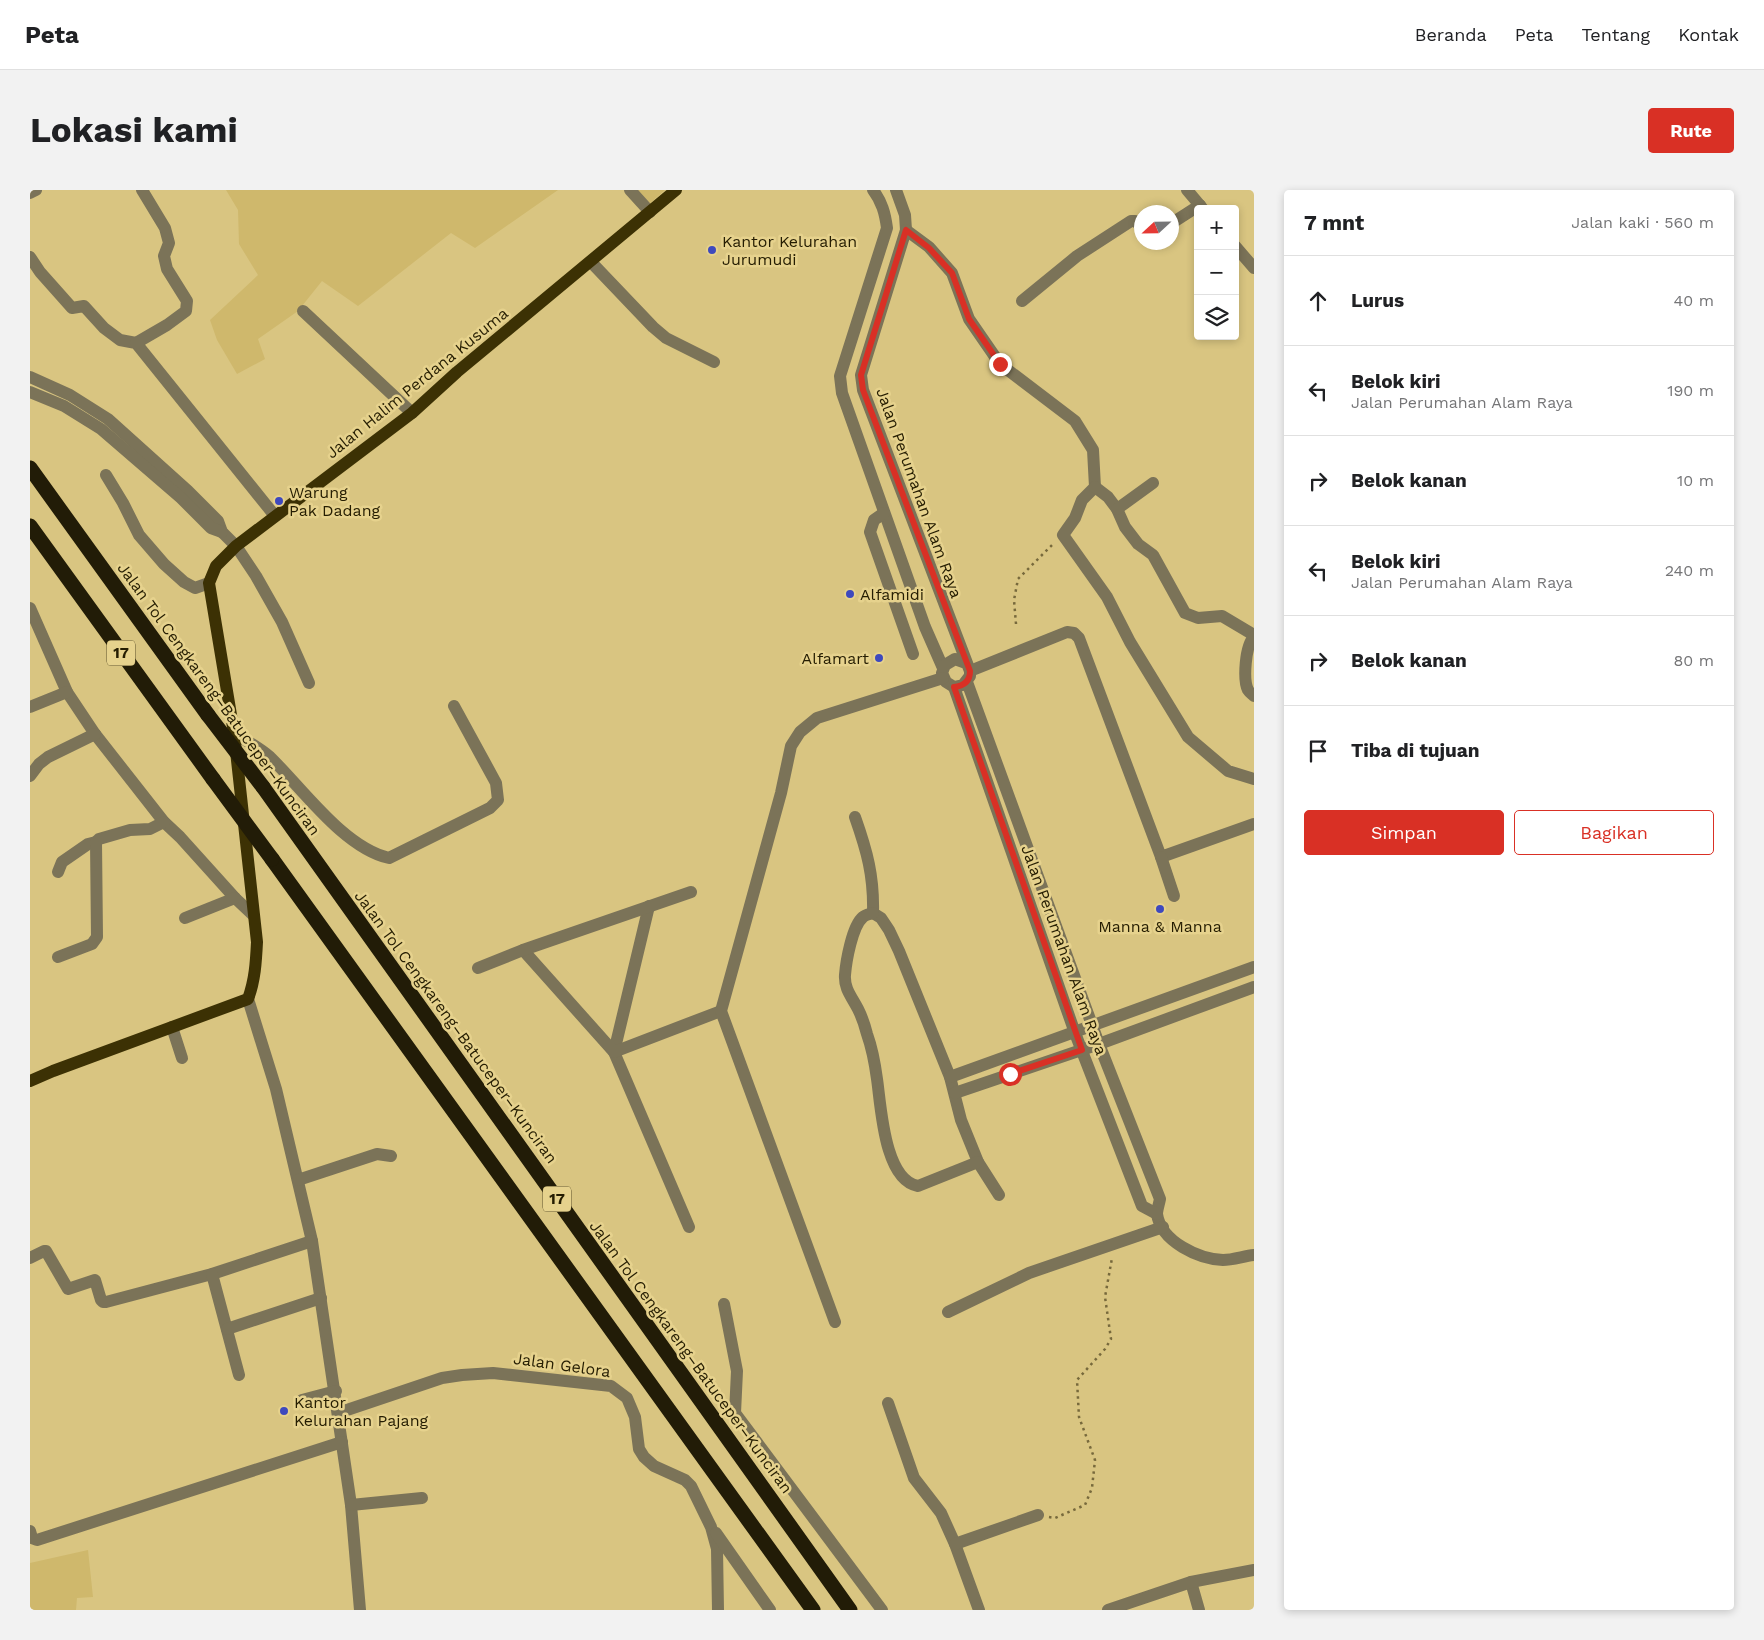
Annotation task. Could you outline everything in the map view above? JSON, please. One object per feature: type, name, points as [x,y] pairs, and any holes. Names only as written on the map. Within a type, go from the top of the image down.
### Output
[{"type":"highway","name":"Jalan Tol Cengkareng–Batuceper–Kunciran","points":[[30,468],[208,715],[263,787],[850,1610]]},
{"type":"highway","name":"17","points":[[30,526],[813,1610]]},
{"type":"main road","name":"Jalan Halim Perdana Kusuma","points":[[210,582],[216,566],[236,546],[412,413],[457,372],[676,190]]},
{"type":"main road","points":[[30,1082],[53,1071],[248,999],[256,973],[257,942],[234,733],[210,582]]},
{"type":"street","points":[[30,193],[36,190]]},
{"type":"street","points":[[136,343],[167,325],[186,311],[188,301],[167,268],[164,256],[169,243],[165,228],[142,190]]},
{"type":"street","points":[[630,190],[650,212]]},
{"type":"street","points":[[873,190],[880,199],[887,228],[840,376],[842,393],[946,682],[954,687],[963,685],[968,672],[1067,632],[1079,638],[1174,896]]},
{"type":"street","name":"Jalan Perumahan Alam Raya","points":[[896,190],[905,215],[906,230],[861,375],[863,390],[968,672],[1092,1026],[1160,1199],[1157,1214],[1163,1227],[1173,1240],[1202,1256],[1224,1260],[1254,1255]]},
{"type":"street","points":[[1187,190],[1199,205]]},
{"type":"street","points":[[1179,219],[1194,211]]},
{"type":"street","points":[[1022,300],[1077,256],[1131,221],[1134,221]]},
{"type":"street","points":[[906,230],[929,248],[952,273],[969,319],[1000,364],[1075,421],[1092,450],[1095,487],[1108,497],[1138,544],[1153,555],[1185,613],[1198,618],[1222,616],[1254,636],[1246,653],[1247,685],[1249,692],[1254,696]]},
{"type":"street","points":[[1238,250],[1254,268]]},
{"type":"street","points":[[30,257],[40,272],[72,308],[84,306],[104,328],[120,340],[136,343],[275,516]]},
{"type":"street","points":[[591,262],[653,327],[666,338],[714,362]]},
{"type":"street","points":[[302,311],[412,413]]},
{"type":"street","points":[[30,377],[70,395],[108,419],[218,521],[222,532],[236,546],[256,576],[282,622],[309,683]]},
{"type":"street","points":[[842,393],[863,390]]},
{"type":"street","points":[[30,392],[64,406],[101,429],[181,498],[211,528],[222,532]]},
{"type":"street","points":[[106,475],[124,503],[139,535],[164,564],[184,582],[196,588],[210,582]]},
{"type":"street","points":[[1117,509],[1153,483]]},
{"type":"street","points":[[1095,487],[1082,500],[1068,527],[1130,642],[1188,737],[1228,771],[1254,779]]},
{"type":"street","points":[[884,512],[874,520],[870,532],[913,654]]},
{"type":"street","points":[[886,579],[905,572]]},
{"type":"street","points":[[30,608],[67,692],[95,734],[164,822],[253,915]]},
{"type":"street","points":[[905,634],[925,627]]},
{"type":"street","points":[[835,1322],[721,1011],[778,802],[791,746],[800,732],[817,718],[943,673],[948,662],[955,659],[968,672]]},
{"type":"street","name":"Jalan Perumahan Alam Raya","points":[[954,687],[1075,1033],[1142,1206],[1157,1214]]},
{"type":"street","points":[[30,707],[67,692]]},
{"type":"street","points":[[234,733],[269,756],[330,820],[359,845],[376,855],[389,858],[490,808],[498,800],[496,783],[454,706]]},
{"type":"street","points":[[30,776],[39,764],[48,757],[95,734]]},
{"type":"street","points":[[855,817],[868,855],[874,887],[873,913]]},
{"type":"street","points":[[58,872],[62,862],[88,844],[130,830],[150,829],[164,822]]},
{"type":"street","points":[[1161,858],[1254,824]]},
{"type":"street","points":[[58,957],[92,944],[97,937],[96,842]]},
{"type":"street","points":[[478,968],[523,950],[691,892]]},
{"type":"street","points":[[185,918],[235,898]]},
{"type":"street","points":[[614,1052],[649,906]]},
{"type":"street","points":[[873,913],[881,918],[889,930],[950,1077],[961,1120],[978,1162],[999,1194]]},
{"type":"street","points":[[873,913],[862,918],[855,930],[848,953],[845,976],[846,989],[859,1010],[868,1036],[877,1078],[883,1130],[890,1154],[901,1175],[911,1185],[918,1186],[978,1162]]},
{"type":"street","points":[[523,950],[614,1052],[689,1227]]},
{"type":"street","points":[[950,1077],[1254,967]]},
{"type":"street","points":[[954,1093],[1099,1044],[1254,987]]},
{"type":"street","points":[[248,999],[276,1089],[312,1242],[336,1391],[351,1504],[360,1610]]},
{"type":"street","points":[[614,1052],[721,1011]]},
{"type":"street","points":[[172,1027],[182,1058]]},
{"type":"street","points":[[298,1180],[377,1154],[391,1156]]},
{"type":"street","points":[[948,1312],[1029,1273],[1163,1227]]},
{"type":"street","points":[[30,1258],[46,1251],[68,1289],[95,1280],[103,1302],[212,1274],[312,1242]]},
{"type":"street","points":[[212,1274],[239,1375]]},
{"type":"street","points":[[227,1329],[320,1298]]},
{"type":"street","points":[[724,1304],[737,1371],[735,1413],[882,1610]]},
{"type":"street","name":"Jalan Gelora","points":[[338,1413],[442,1378],[462,1375],[493,1373],[610,1386],[627,1398],[635,1417],[640,1449],[644,1457],[654,1466],[685,1480],[691,1486],[711,1527],[717,1549],[718,1610]]},
{"type":"street","points":[[302,1400],[336,1391]]},
{"type":"street","points":[[888,1403],[914,1478],[941,1513],[955,1544],[979,1610]]},
{"type":"street","points":[[30,1531],[32,1538],[37,1540],[342,1442]]},
{"type":"street","points":[[351,1504],[422,1498]]},
{"type":"street","points":[[955,1544],[1038,1515]]},
{"type":"street","points":[[711,1527],[770,1610]]},
{"type":"street","points":[[1108,1610],[1191,1582],[1254,1570]]},
{"type":"street","points":[[1191,1582],[1199,1610]]},
{"type":"path","points":[[1016,624],[1014,600],[1018,579],[1068,527]]},
{"type":"path","points":[[1038,1515],[1055,1518],[1085,1505],[1092,1488],[1094,1460],[1079,1417],[1077,1380],[1106,1349],[1111,1339],[1105,1297],[1108,1272],[1115,1244]]},
{"type":"shaded area","points":[[226,190],[558,190],[475,248],[451,233],[358,306],[322,281],[298,311],[258,339],[265,359],[237,374],[217,340],[210,320],[258,275],[239,244],[238,210]]},
{"type":"shaded area","points":[[627,190],[665,190],[646,207]]},
{"type":"shaded area","points":[[88,1550],[93,1597],[77,1598],[76,1610],[30,1610],[30,1563]]},
{"type":"place","name":"Kantor Kelurahan Jurumudi","points":[[712,250]]},
{"type":"place","name":"Warung Pak Dadang","points":[[279,501]]},
{"type":"place","name":"Alfamidi","points":[[850,594]]},
{"type":"place","name":"Alfamart","points":[[879,658]]},
{"type":"place","name":"Manna & Manna","points":[[1160,909]]},
{"type":"place","name":"Kantor Kelurahan Pajang","points":[[284,1411]]},
{"type":"route","points":[[1000,364],[969,319],[952,273],[929,248],[906,230],[861,375],[863,390],[970,671],[967,682],[959,687],[954,687],[1082,1050],[1010,1074]]}]
